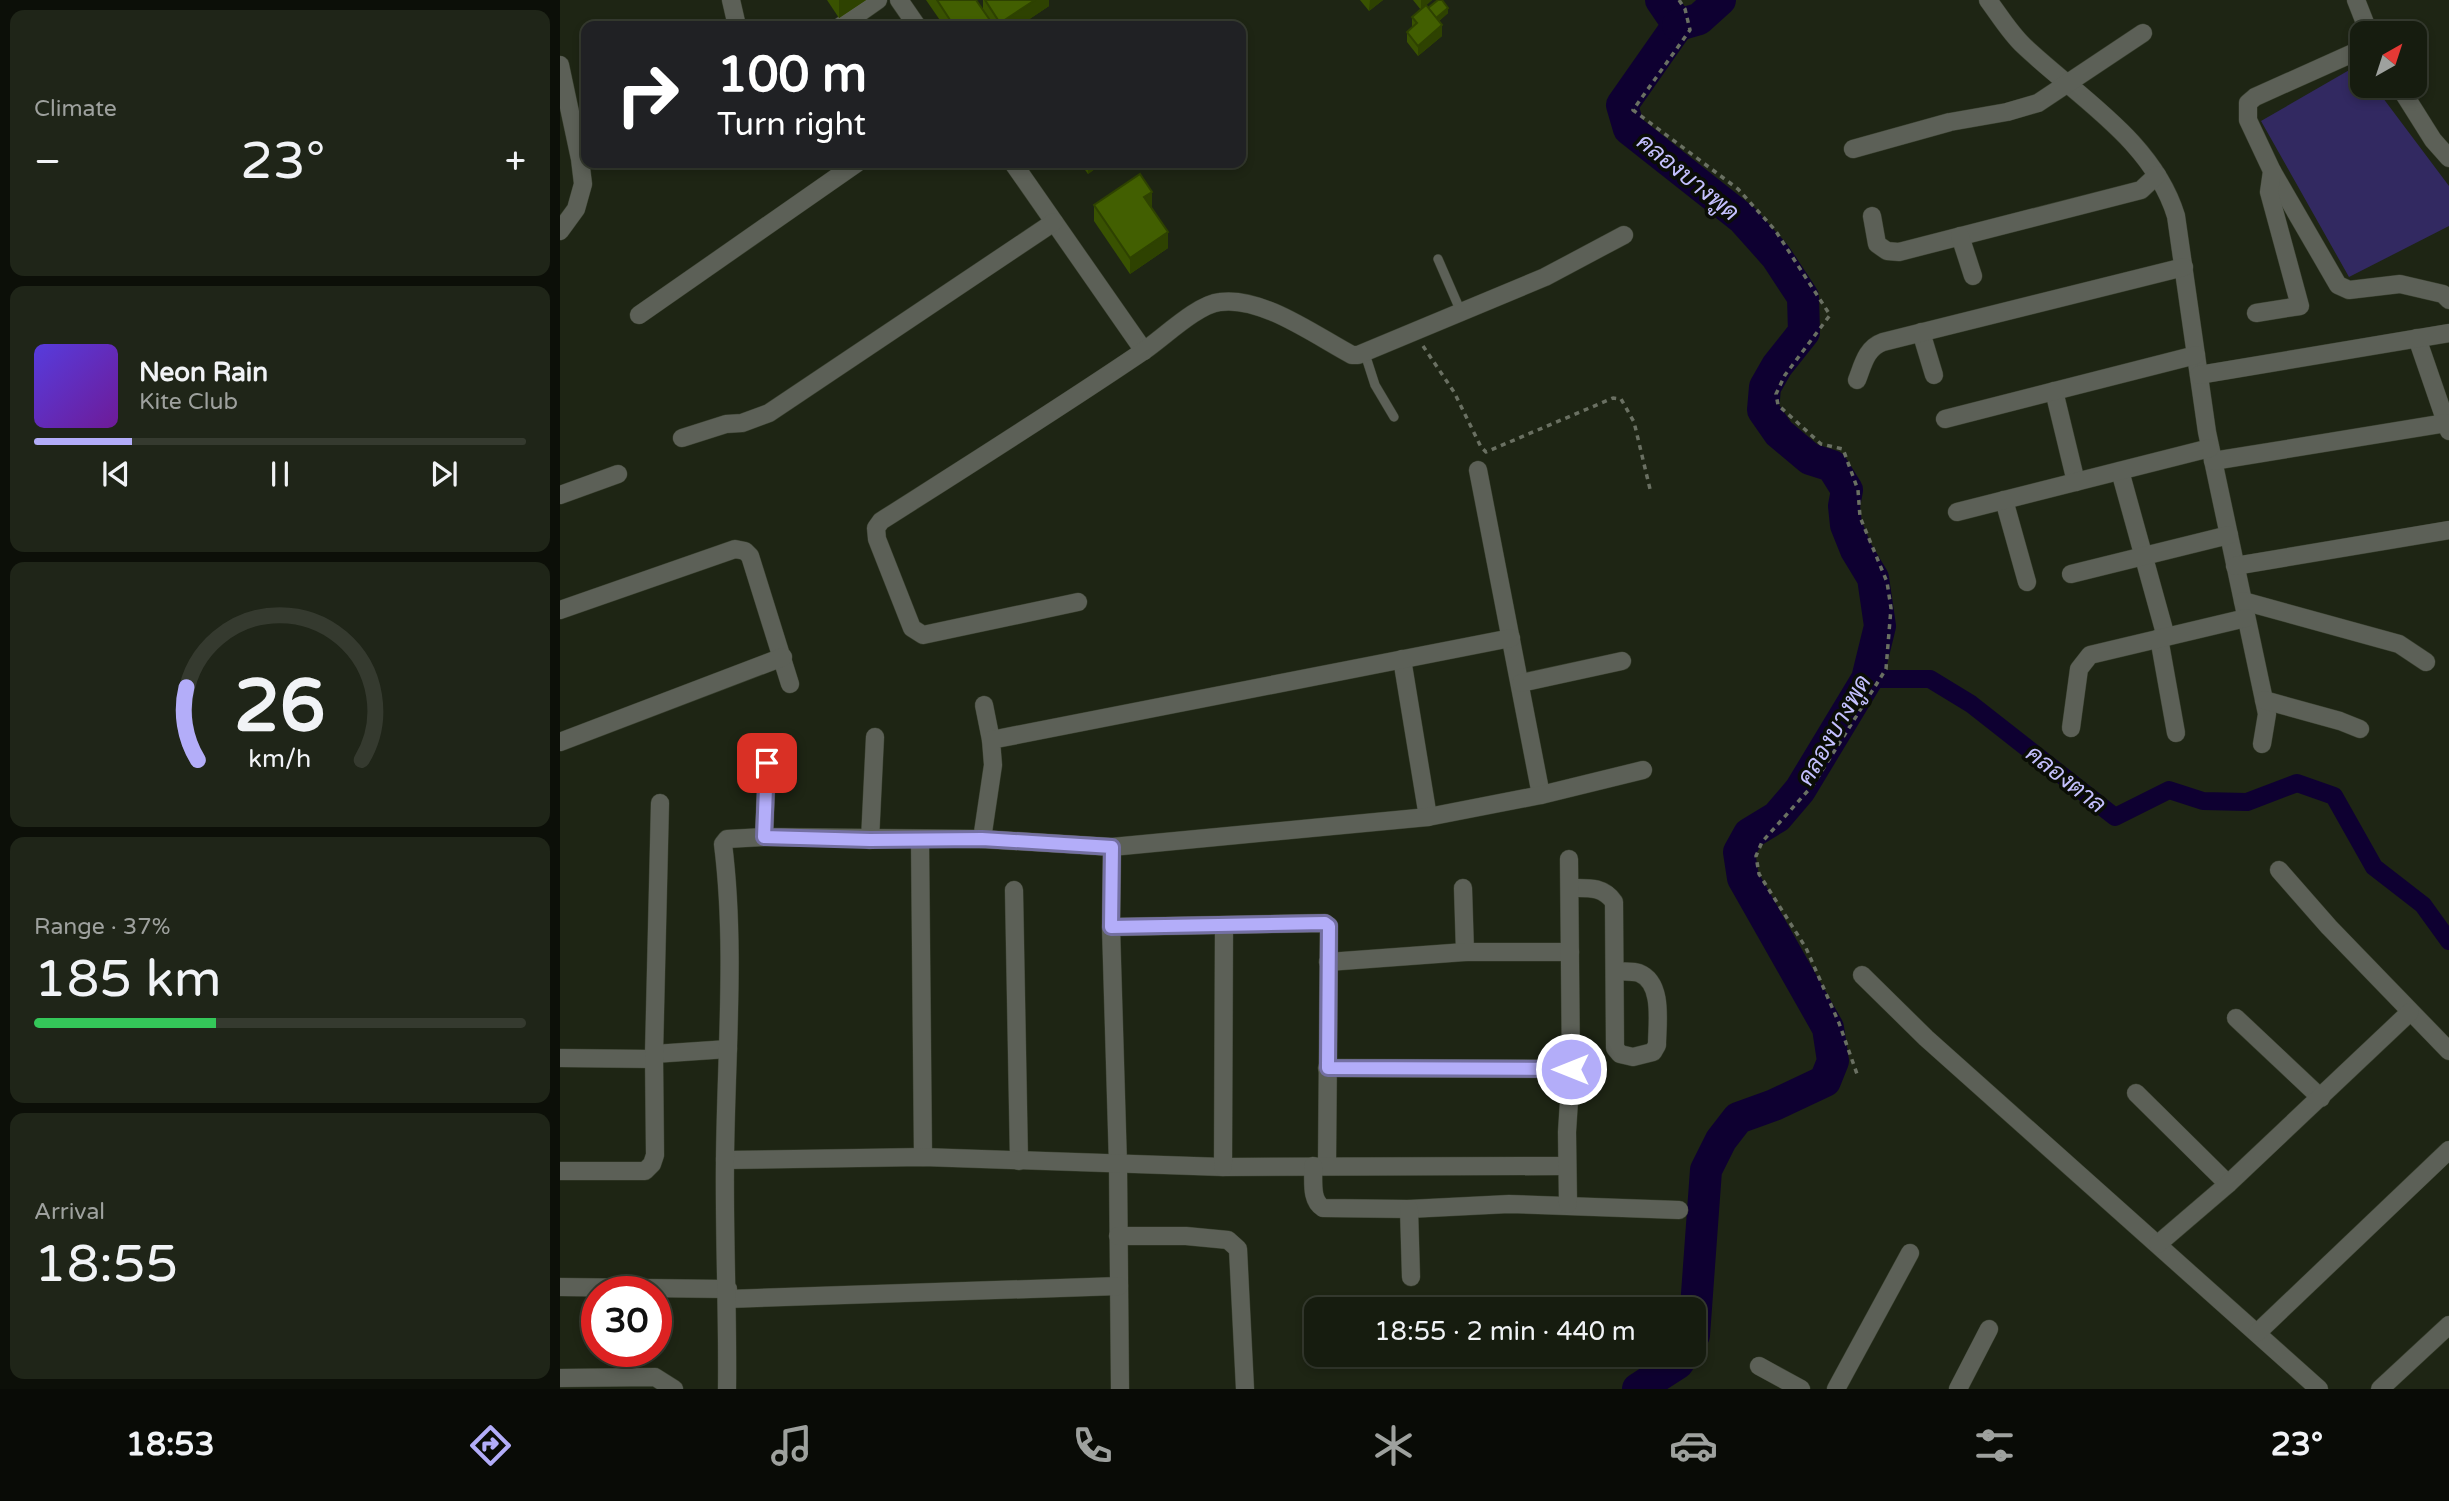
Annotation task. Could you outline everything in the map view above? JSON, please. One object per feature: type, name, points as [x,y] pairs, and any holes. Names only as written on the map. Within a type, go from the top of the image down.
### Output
[{"type":"street","points":[[731,0],[736,21]]},
{"type":"street","points":[[848,21],[878,0]]},
{"type":"street","points":[[899,0],[914,21]]},
{"type":"street","points":[[2356,0],[2364,21]]},
{"type":"street","points":[[1996,3],[2023,45],[2123,133],[2166,188],[2176,216],[2212,454],[2264,700],[2267,722],[2262,744]]},
{"type":"street","points":[[1853,149],[1950,122],[2023,108],[2053,94],[2143,33]]},
{"type":"street","points":[[2350,54],[2255,97],[2248,103],[2248,120],[2272,170],[2338,285],[2349,290],[2400,284],[2443,294],[2449,300]]},
{"type":"street","points":[[560,65],[581,150]]},
{"type":"street","points":[[2407,98],[2433,140],[2449,158]]},
{"type":"street","points":[[560,231],[576,209],[583,184],[583,168]]},
{"type":"street","points":[[639,315],[850,168]]},
{"type":"street","points":[[1016,168],[1144,351]]},
{"type":"street","points":[[2256,313],[2300,306],[2269,192],[2272,170]]},
{"type":"street","points":[[1871,216],[1877,244],[1887,251],[1899,251],[2141,190],[2157,175]]},
{"type":"street","points":[[682,438],[726,424],[742,424],[769,413],[1054,222]]},
{"type":"street","points":[[1078,602],[923,635],[912,628],[877,539],[876,528],[881,521],[1144,351],[1201,310],[1218,302],[1258,306],[1352,355],[1365,354],[1545,276],[1624,235]]},
{"type":"street","points":[[1960,236],[1973,276]]},
{"type":"street","points":[[1857,380],[1874,345],[2184,267]]},
{"type":"street","points":[[1921,332],[1934,375]]},
{"type":"street","points":[[2199,375],[2449,333]]},
{"type":"street","points":[[1957,512],[2120,471],[2212,454],[2448,427],[2417,338]]},
{"type":"street","points":[[1945,419],[2196,355]]},
{"type":"street","points":[[2054,391],[2076,482]]},
{"type":"street","points":[[1478,470],[1541,795]]},
{"type":"street","points":[[2120,471],[2162,637],[2176,733]]},
{"type":"street","points":[[560,495],[618,474]]},
{"type":"street","points":[[2004,500],[2027,582]]},
{"type":"street","points":[[2235,566],[2449,530]]},
{"type":"street","points":[[2071,574],[2229,535]]},
{"type":"street","points":[[560,610],[709,558],[735,550],[745,551],[750,556],[790,684]]},
{"type":"street","points":[[2071,729],[2079,669],[2086,658],[2095,653],[2162,637],[2245,609],[2399,644],[2426,662]]},
{"type":"street","points":[[990,740],[1511,638]]},
{"type":"street","points":[[560,742],[783,656]]},
{"type":"street","points":[[1402,660],[1427,817]]},
{"type":"street","points":[[1521,683],[1622,661]]},
{"type":"street","points":[[2264,700],[2360,729]]},
{"type":"street","points":[[982,839],[993,765],[984,705]]},
{"type":"street","points":[[870,840],[875,737]]},
{"type":"street","points":[[764,837],[767,763]]},
{"type":"street","points":[[727,1389],[727,880],[723,844],[727,839],[982,839],[1112,847],[1427,817],[1541,795],[1643,770]]},
{"type":"street","points":[[560,1171],[645,1171],[652,1164],[655,1155],[654,1057],[660,803]]},
{"type":"street","points":[[920,839],[923,1157]]},
{"type":"street","points":[[1112,847],[1111,927],[1118,1165],[1120,1389]]},
{"type":"street","points":[[1568,1204],[1571,1069],[1569,859]]},
{"type":"street","points":[[2279,870],[2329,927],[2449,1051]]},
{"type":"street","points":[[1463,888],[1465,952]]},
{"type":"street","points":[[1570,888],[1596,888],[1608,893],[1614,902],[1616,971],[1613,1042],[1615,1048],[1626,1057],[1647,1055],[1653,1052],[1657,1045],[1655,992],[1649,981],[1639,973],[1616,971]]},
{"type":"street","points":[[1014,890],[1019,1161]]},
{"type":"street","points":[[1111,927],[1325,923],[1329,926],[1328,1068],[1320,1166],[1314,1198],[1316,1204],[1323,1208],[1409,1209],[1568,1204],[1679,1210]]},
{"type":"street","points":[[1223,1167],[1224,926]]},
{"type":"street","points":[[1328,962],[1465,952],[1570,952]]},
{"type":"street","points":[[1862,975],[1926,1038],[2319,1389]]},
{"type":"street","points":[[2158,1244],[2228,1184],[2410,1012]]},
{"type":"street","points":[[2236,1017],[2320,1098]]},
{"type":"street","points":[[560,1058],[654,1057],[728,1049]]},
{"type":"street","points":[[1328,1068],[1571,1069]]},
{"type":"street","points":[[2136,1093],[2228,1184]]},
{"type":"street","points":[[2257,1333],[2449,1150]]},
{"type":"street","points":[[725,1160],[923,1157],[1223,1167],[1567,1166]]},
{"type":"street","points":[[1409,1209],[1411,1277]]},
{"type":"street","points":[[1118,1236],[1228,1240],[1238,1250],[1245,1389]]},
{"type":"street","points":[[1836,1389],[1910,1253]]},
{"type":"street","points":[[560,1287],[728,1294],[1119,1286]]},
{"type":"street","points":[[2380,1389],[2449,1325]]},
{"type":"street","points":[[1958,1389],[1989,1329]]},
{"type":"street","points":[[1759,1366],[1801,1389]]},
{"type":"street","points":[[560,1378],[655,1377],[674,1389]]},
{"type":"lane","points":[[1438,259],[1462,312]]},
{"type":"lane","points":[[1365,354],[1375,386],[1394,417]]},
{"type":"path","points":[[1679,0],[1685,9],[1690,30],[1633,110],[1738,189],[1775,230],[1830,315],[1785,375],[1776,394],[1778,405],[1821,444],[1843,449],[1858,490],[1860,517],[1887,582],[1891,608],[1886,669],[1812,785],[1762,842],[1756,856],[1759,874],[1806,948],[1839,1023],[1857,1074]]},
{"type":"path","points":[[1413,333],[1454,392],[1486,452],[1613,398],[1620,399],[1634,422],[1650,489]]},
{"type":"shaded area","points":[[2350,70],[2350,98],[2383,98],[2449,186],[2449,226],[2349,277],[2261,121]]},
{"type":"building","points":[[937,0],[976,0],[991,21],[951,21]]},
{"type":"building","points":[[985,0],[1035,0],[1003,21],[999,21]]},
{"type":"building","points":[[1442,0],[1448,8],[1436,18],[1428,8]]},
{"type":"building","points":[[1426,5],[1442,25],[1418,46],[1407,32],[1417,23],[1412,17]]},
{"type":"building","points":[[1140,174],[1152,192],[1144,197],[1168,232],[1130,258],[1094,205]]},
{"type":"waterway","name":"คลองบางพูด","points":[[1661,0],[1678,25],[1622,105],[1629,129],[1743,219],[1776,256],[1803,297],[1804,332],[1777,366],[1765,387],[1763,410],[1779,433],[1810,459],[1832,466],[1847,490],[1844,506],[1846,525],[1856,550],[1873,578],[1880,626],[1867,679],[1800,790],[1777,817],[1749,834],[1739,852],[1743,878],[1828,1028],[1833,1061],[1825,1081],[1774,1105],[1738,1118],[1721,1140],[1706,1170],[1697,1297]]},
{"type":"waterway","points":[[1678,25],[1699,19],[1720,0]]},
{"type":"waterway","name":"คลองตาล","points":[[1867,679],[1930,679],[1971,704],[2115,817],[2169,790],[2203,801],[2247,802],[2297,783],[2334,796],[2374,867],[2423,905],[2449,941]]},
{"type":"waterway","name":"คลองบางพูด","points":[[1638,1389],[1672,1367]]},
{"type":"route","points":[[767,763],[764,837],[982,839],[1112,847],[1111,927],[1325,923],[1329,926],[1328,1068],[1571,1069]]}]
